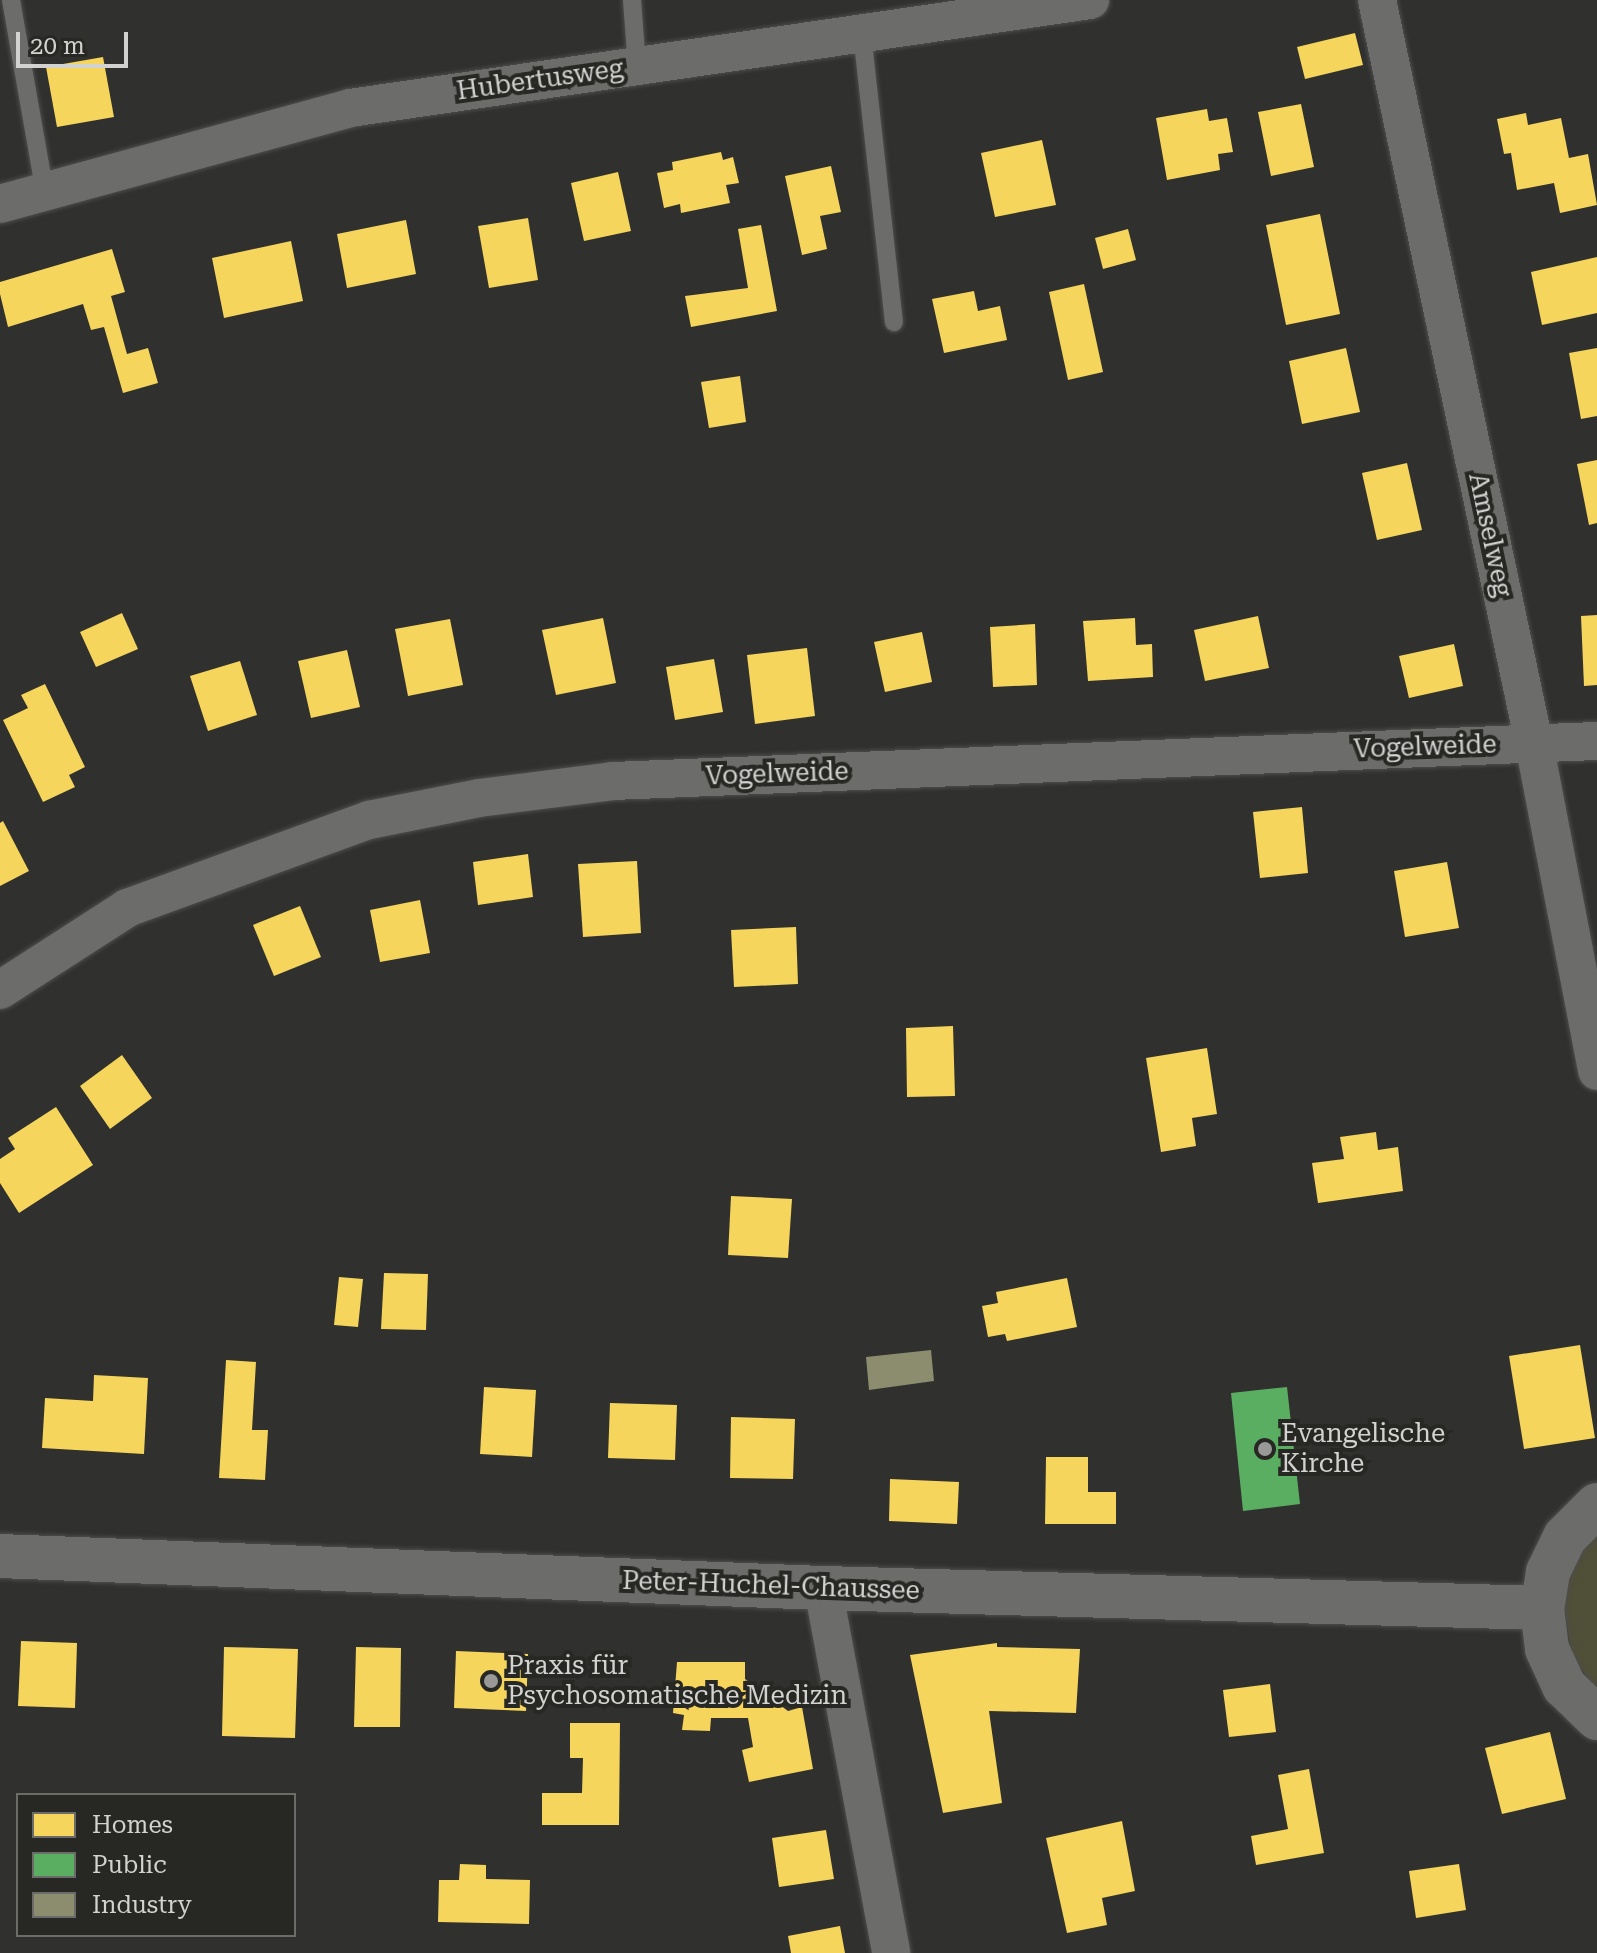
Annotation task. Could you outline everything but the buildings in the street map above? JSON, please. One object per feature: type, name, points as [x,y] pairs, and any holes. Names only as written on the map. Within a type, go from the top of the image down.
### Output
[{"type":"street","name":"Amselweg","points":[[1377,0],[1534,743],[1597,1071]]},
{"type":"street","name":"Hubertusweg","points":[[0,204],[350,108],[1074,1]]},
{"type":"street","name":"Vogelweide","points":[[0,990],[127,908],[369,820],[479,798],[613,781],[1597,741]]},
{"type":"street","points":[[1597,1505],[1565,1537],[1548,1572],[1542,1608],[1547,1649],[1564,1686],[1597,1718]]},
{"type":"street","name":"Peter-Huchel-Chaussee","points":[[0,1556],[823,1588],[1542,1608]]},
{"type":"street","points":[[823,1588],[891,1953]]},
{"type":"lane","points":[[11,0],[45,192]]},
{"type":"lane","points":[[632,0],[637,66]]},
{"type":"lane","points":[[862,33],[894,322]]},
{"type":"shaded area","points":[[1597,1532],[1597,1690],[1572,1657],[1562,1593],[1586,1539]]},
{"type":"place","name":"Evangelische Kirche","points":[[1265,1449]]},
{"type":"place","name":"Praxis für Psychosomatische Medizin","points":[[491,1681]]}]
